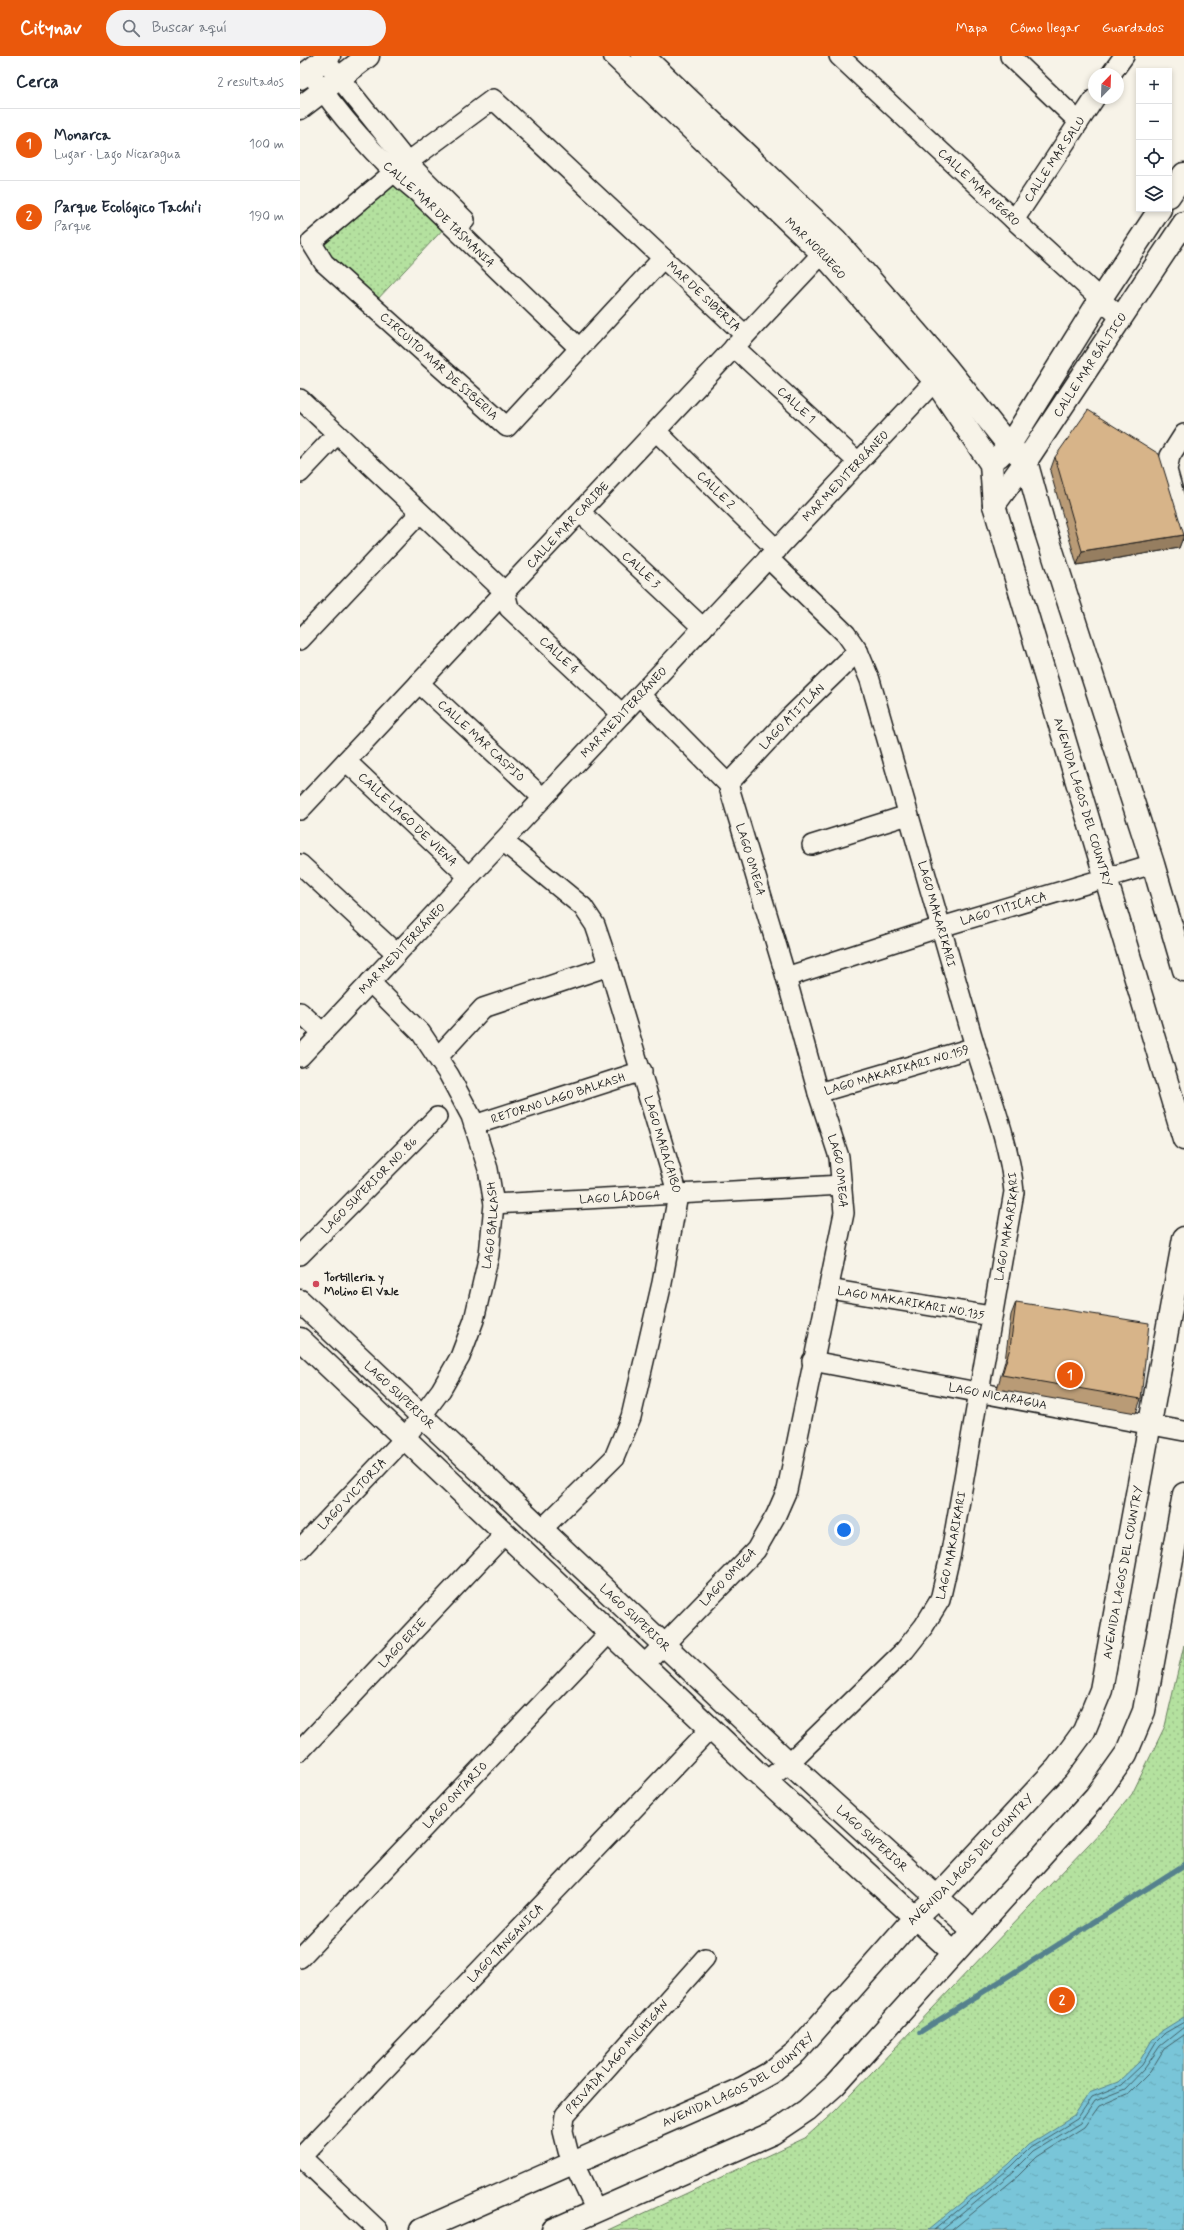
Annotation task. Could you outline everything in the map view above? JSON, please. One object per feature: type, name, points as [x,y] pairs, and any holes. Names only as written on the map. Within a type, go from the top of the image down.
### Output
[{"type":"street","points":[[300,108],[368,56]]},
{"type":"street","name":"MAR NORUEGO","points":[[615,56],[828,246]]},
{"type":"street","name":"MAR NORUEGO","points":[[643,56],[828,246],[941,374],[1008,446]]},
{"type":"street","name":"CALLE MAR NEGRO","points":[[839,56],[1120,317]]},
{"type":"street","points":[[1010,56],[1079,122]]},
{"type":"street","points":[[1116,68],[1124,56]]},
{"type":"street","name":"CALLE MAR DE TASMANIA","points":[[316,66],[400,168],[582,344]]},
{"type":"street","name":"CIRCUITO MAR DE SIBERIA","points":[[493,99],[663,258],[507,427],[324,263],[306,242],[400,168],[493,99]]},
{"type":"street","name":"CALLE MAR SALU","points":[[1014,220],[1091,104]]},
{"type":"street","points":[[1172,192],[1184,174]]},
{"type":"street","name":"CALLE MAR BÁLTICO","points":[[991,464],[1008,446],[1101,298],[1158,212]]},
{"type":"street","name":"CALLE MAR BÁLTICO","points":[[994,505],[1026,461],[1120,317],[1184,223]]},
{"type":"street","name":"CALLE MAR CARIBE","points":[[300,810],[828,246]]},
{"type":"street","name":"MAR DE SIBERIA","points":[[663,258],[740,341]]},
{"type":"street","name":"CALLE 1","points":[[740,341],[858,462]]},
{"type":"street","name":"MAR NORUEGO","points":[[941,374],[991,464]]},
{"type":"street","name":"MAR MEDITERRÁNEO","points":[[300,1057],[941,374]]},
{"type":"street","points":[[300,400],[505,592]]},
{"type":"street","name":"CALLE 2","points":[[656,431],[772,554]]},
{"type":"street","points":[[300,473],[337,434]]},
{"type":"street","points":[[1184,434],[1170,456],[1167,470],[1184,530]]},
{"type":"street","points":[[1008,446],[1026,461],[1045,529],[1153,864],[1179,935],[1184,970]]},
{"type":"street","name":"AVENIDA LAGOS DEL COUNTRY","points":[[991,464],[994,505],[1107,877],[1184,1139]]},
{"type":"street","points":[[1167,470],[1184,481]]},
{"type":"street","name":"CALLE 3","points":[[580,512],[703,628]]},
{"type":"street","points":[[300,640],[420,513]]},
{"type":"street","name":"LAGO MAKARIKARI","points":[[766,1781],[789,1763],[905,1650],[924,1626],[940,1600],[951,1552],[991,1316],[1014,1192],[1012,1168],[1004,1137],[975,1047],[870,680],[858,651],[846,634],[772,554]]},
{"type":"street","name":"CALLE 4","points":[[505,592],[509,608],[622,714]]},
{"type":"street","name":"LAGO ATITLÁN","points":[[728,784],[788,718],[858,651]]},
{"type":"street","name":"CALLE MAR CASPIO","points":[[419,683],[543,798]]},
{"type":"street","name":"LAGO OMEGA","points":[[640,695],[728,784],[786,976],[818,1093],[839,1157],[844,1213],[830,1289],[812,1361],[787,1490],[776,1515],[756,1550],[663,1643],[645,1664]]},
{"type":"street","name":"CALLE LAGO DE VIENA","points":[[346,761],[469,877]]},
{"type":"street","points":[[812,846],[908,815]]},
{"type":"street","name":"LAGO MARACAIBO","points":[[503,840],[583,907],[595,925],[610,966],[678,1195],[662,1283],[631,1417],[614,1458],[541,1530]]},
{"type":"street","points":[[300,864],[397,954]]},
{"type":"street","name":"LAGO TITICACA","points":[[786,976],[941,927],[1153,864]]},
{"type":"street","points":[[438,1057],[483,1008],[610,966]]},
{"type":"street","name":"LAGO BALKASH","points":[[370,982],[421,1033],[438,1057],[461,1097],[474,1125],[488,1169],[494,1204],[489,1255],[474,1320],[460,1357],[423,1417],[405,1438]]},
{"type":"street","points":[[300,1012],[323,1033]]},
{"type":"street","name":"LAGO MAKARIKARI NO.159","points":[[818,1093],[975,1047]]},
{"type":"street","name":"RETORNO LAGO BALKASH","points":[[474,1125],[642,1071]]},
{"type":"street","name":"LAGO SUPERIOR NO. 86","points":[[300,1254],[437,1117]]},
{"type":"street","name":"LAGO LÁDOGA","points":[[494,1204],[842,1185]]},
{"type":"street","name":"AVENIDA LAGOS DEL COUNTRY","points":[[421,2230],[743,2088],[770,2073],[796,2052],[915,1917],[937,1897],[1057,1768],[1084,1731],[1101,1690],[1184,1238]]},
{"type":"street","name":"LAGO MAKARIKARI NO.135","points":[[830,1289],[991,1316]]},
{"type":"street","name":"LAGO SUPERIOR","points":[[300,1301],[789,1763],[974,1931]]},
{"type":"street","points":[[303,1348],[405,1438],[505,1534],[645,1664],[766,1781],[954,1953]]},
{"type":"street","name":"LAGO NICARAGUA","points":[[812,1361],[1184,1431]]},
{"type":"street","name":"LAGO VICTORIA","points":[[300,1549],[405,1438]]},
{"type":"street","points":[[553,2230],[773,2133],[807,2110],[835,2085],[1096,1796],[1126,1754],[1144,1711],[1184,1494]]},
{"type":"street","name":"LAGO ERIE","points":[[300,1751],[505,1534]]},
{"type":"street","name":"LAGO ONTARIO","points":[[300,1958],[610,1632]]},
{"type":"street","name":"LAGO TANGANICA","points":[[300,2157],[711,1728]]},
{"type":"street","name":"PRIVADA LAGO MICHIGAN","points":[[596,2211],[568,2151],[563,2131],[565,2115],[705,1958]]},
{"type":"street","points":[[300,2157],[377,2230]]},
{"type":"green space","points":[[399,180],[448,224],[375,302],[320,244]]},
{"type":"green space","points":[[1184,1645],[1184,2230],[608,2230],[805,2138],[835,2111],[1107,1825],[1132,1794],[1165,1726]]},
{"type":"water","points":[[1184,2017],[1184,2230],[928,2230],[1009,2164],[1028,2145],[1074,2116],[1089,2093],[1118,2082],[1139,2062],[1152,2040],[1163,2030]]},
{"type":"building","points":[[1088,410],[1159,454],[1184,535],[1082,551],[1055,457]]},
{"type":"building","points":[[1016,1302],[1149,1323],[1141,1399],[1002,1375],[1010,1348]]},
{"type":"waterway","points":[[920,2032],[1184,1865]]},
{"type":"place","name":"Tortilleria y Molino El Vale","points":[[316,1284]]},
{"type":"place","name":"Monarca","points":[[1070,1375]]},
{"type":"place","name":"Parque Ecológico Tachi'i","points":[[1062,2000]]}]
